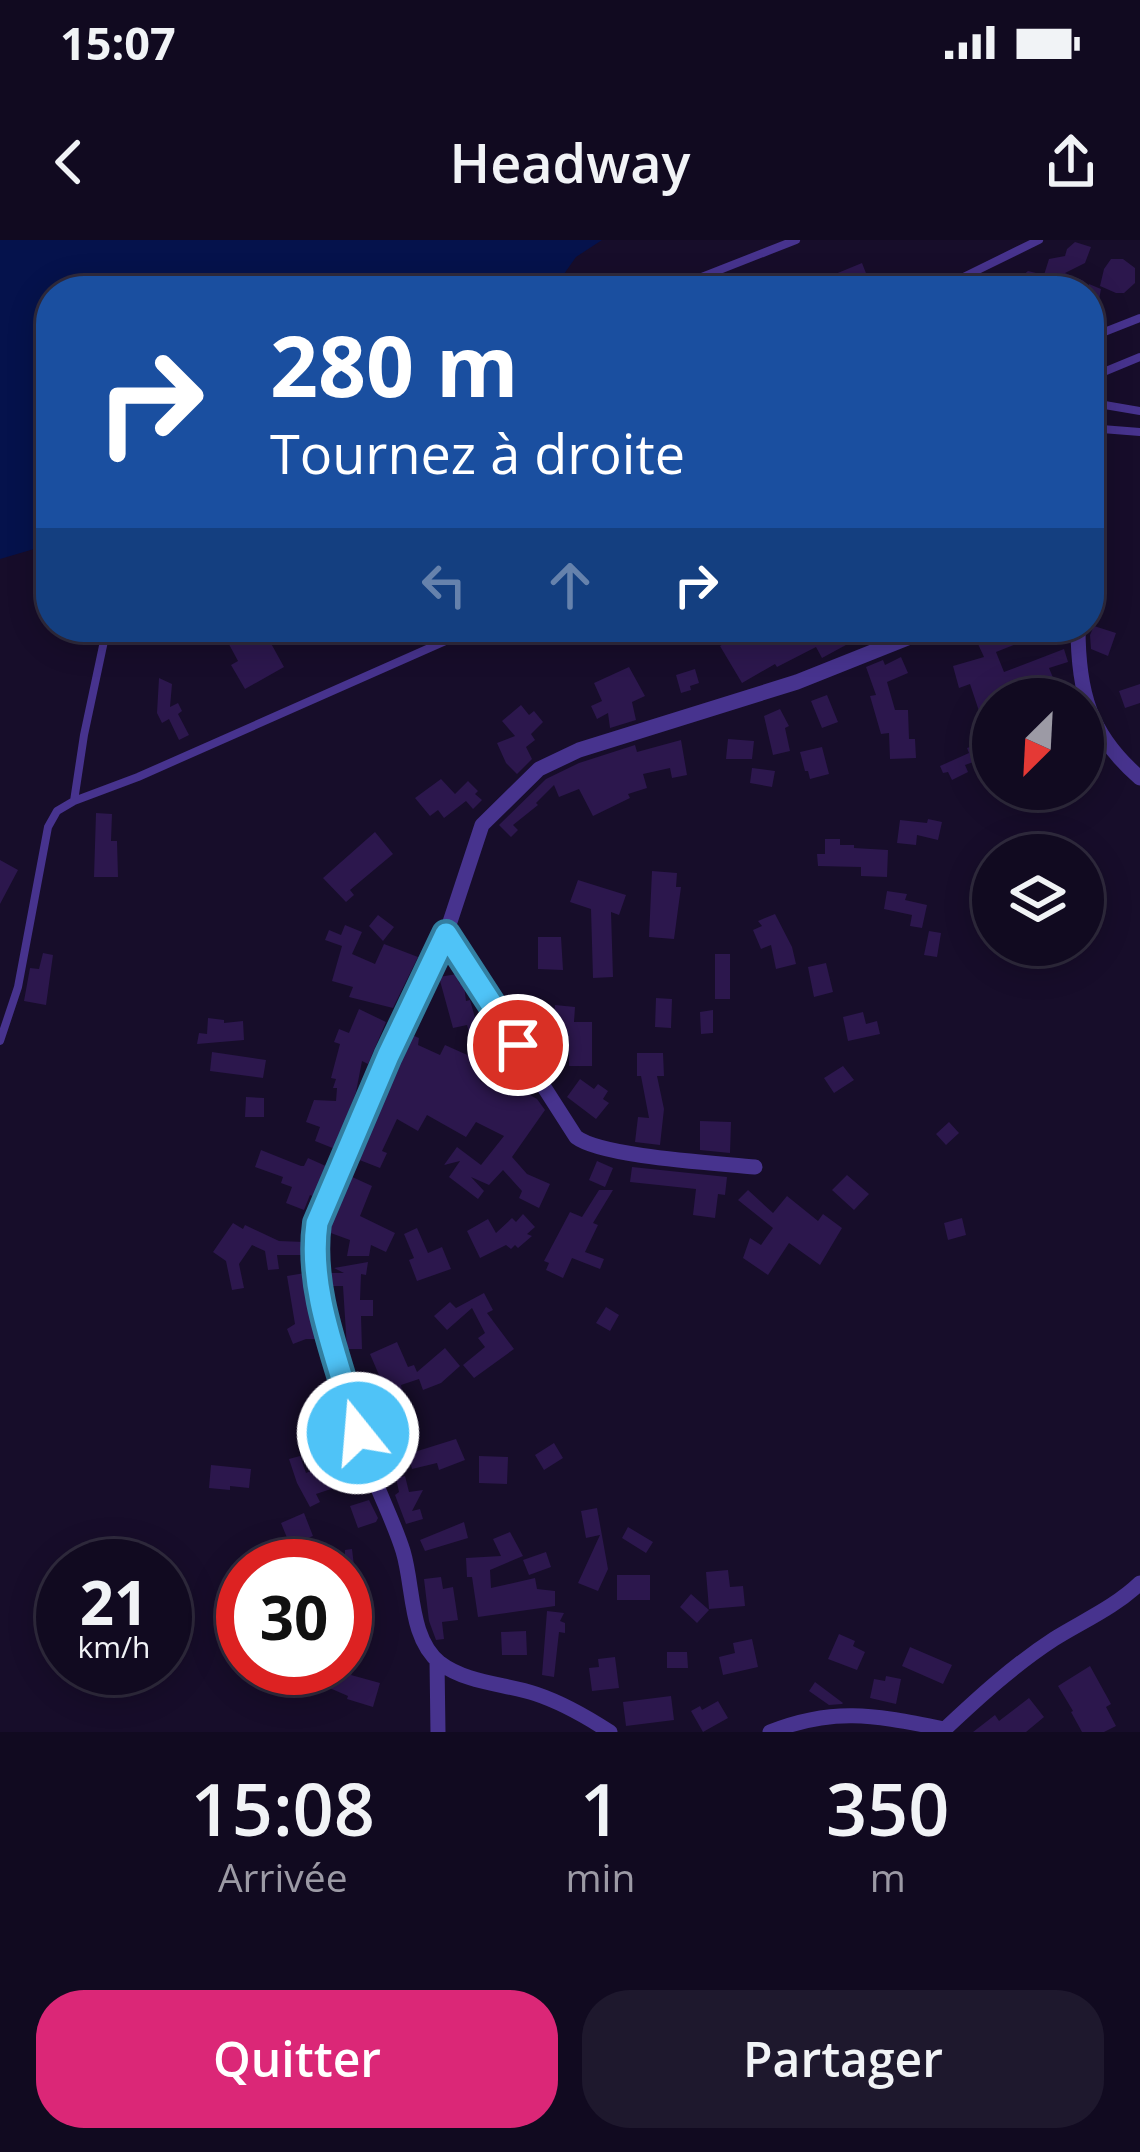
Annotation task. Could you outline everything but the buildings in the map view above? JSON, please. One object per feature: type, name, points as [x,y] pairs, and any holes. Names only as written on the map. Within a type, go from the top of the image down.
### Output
[{"type":"street","points":[[610,1732],[559,1703],[452,1671],[426,1648],[404,1553],[370,1469],[339,1371],[321,1297],[314,1247],[317,1223],[446,934],[482,825],[539,769],[579,750],[797,682],[897,642]]},
{"type":"street","points":[[1078,642],[1083,695],[1108,746],[1140,778]]},
{"type":"street","points":[[446,934],[576,1137],[614,1150],[755,1167]]},
{"type":"street","points":[[770,1732],[801,1720],[843,1714],[890,1718],[946,1731],[998,1680],[1140,1583]]},
{"type":"street","points":[[437,1661],[438,1732]]},
{"type":"lane","points":[[704,276],[796,240]]},
{"type":"lane","points":[[966,276],[1039,240]]},
{"type":"lane","points":[[1104,332],[1140,318]]},
{"type":"lane","points":[[1104,372],[1140,357]]},
{"type":"lane","points":[[1104,406],[1140,411]]},
{"type":"lane","points":[[1104,429],[1140,431]]},
{"type":"lane","points":[[74,801],[104,642]]},
{"type":"lane","points":[[0,1041],[17,987],[48,827],[57,811],[442,642]]},
{"type":"shaded area","points":[[0,240],[602,240],[576,257],[563,276],[36,276],[36,548],[0,559]]},
{"type":"route","points":[[358,1433],[321,1297],[314,1247],[317,1223],[446,934],[518,1045]]}]
